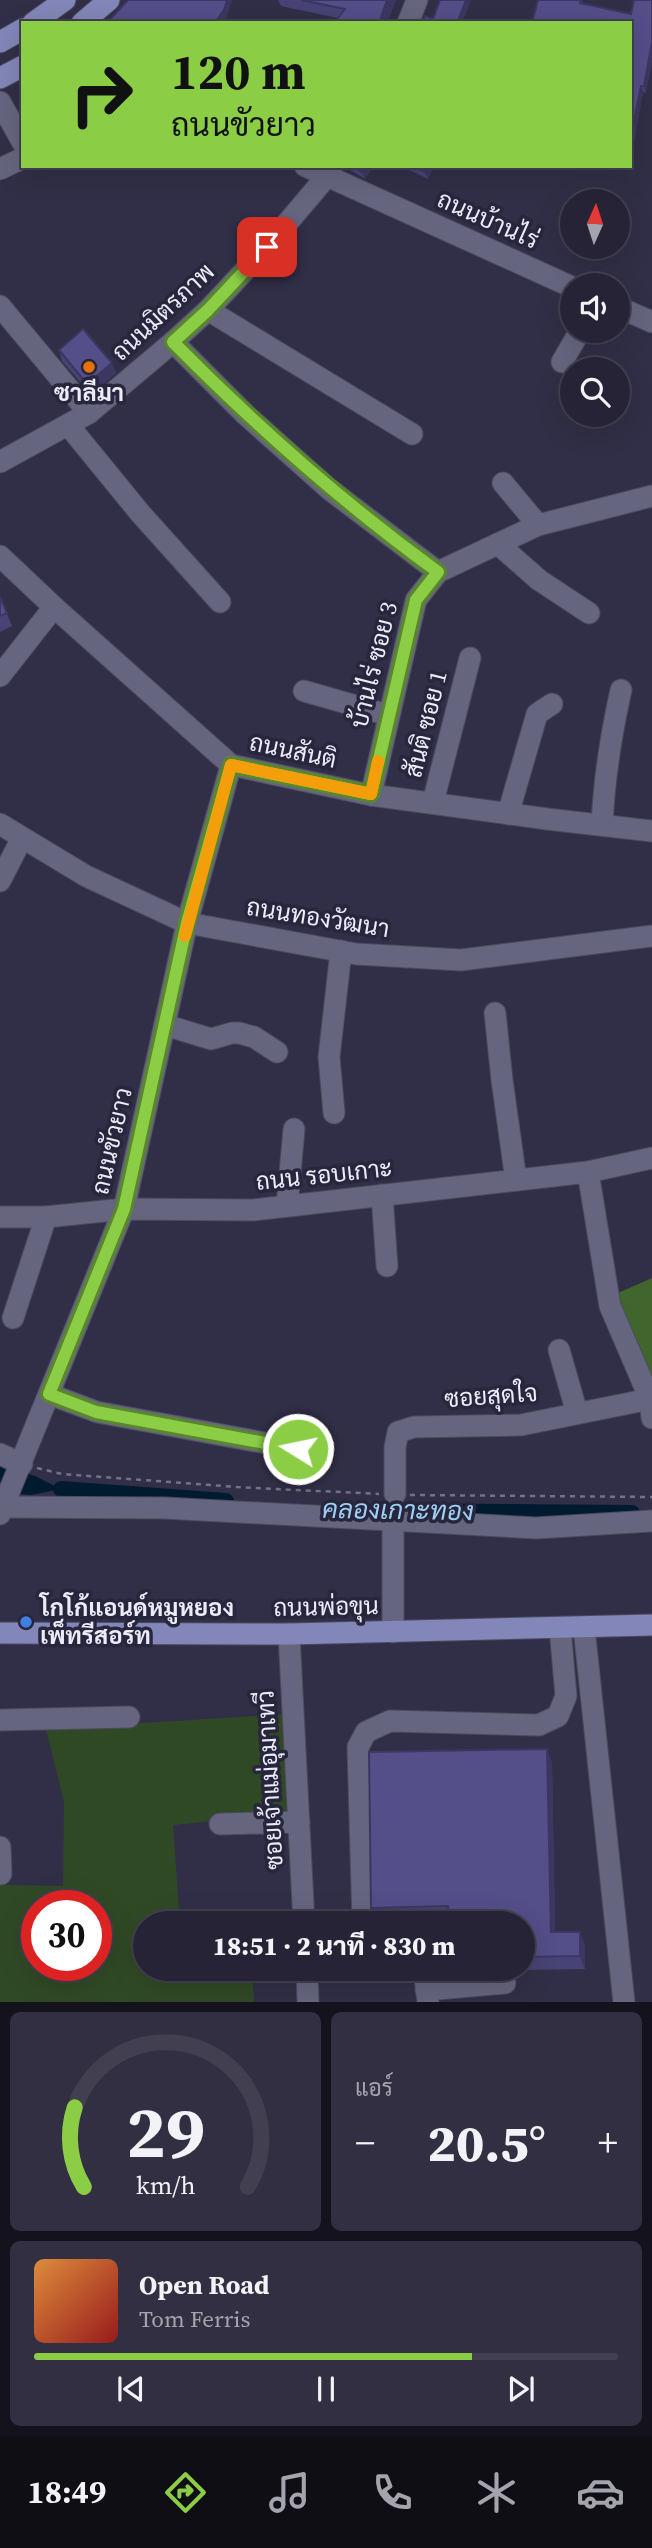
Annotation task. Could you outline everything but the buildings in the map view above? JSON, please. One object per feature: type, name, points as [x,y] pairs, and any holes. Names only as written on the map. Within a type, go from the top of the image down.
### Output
[{"type":"main road","points":[[36,21],[65,0]]},
{"type":"main road","points":[[84,21],[109,0]]},
{"type":"main road","points":[[0,42],[21,30]]},
{"type":"main road","points":[[0,78],[21,67]]},
{"type":"main road","name":"ถนนพ่อขุน","points":[[0,1633],[289,1634],[652,1625]]},
{"type":"street","points":[[409,21],[417,0]]},
{"type":"street","points":[[0,103],[21,140]]},
{"type":"street","points":[[0,169],[21,159]]},
{"type":"street","name":"ถนนบ้านไร่","points":[[329,171],[560,281]]},
{"type":"street","name":"ถนนมิตรภาพ","points":[[0,462],[89,414],[173,342],[208,310],[267,247],[329,171]]},
{"type":"street","points":[[0,306],[89,414]]},
{"type":"street","points":[[208,310],[412,434]]},
{"type":"street","points":[[630,312],[652,322]]},
{"type":"street","points":[[173,342],[246,415],[329,489],[438,572]]},
{"type":"street","points":[[69,426],[140,513],[220,602]]},
{"type":"street","points":[[503,483],[538,525]]},
{"type":"street","name":"บ้านไร่ ซอย 3","points":[[371,794],[416,600],[438,572],[538,525],[652,496]]},
{"type":"street","points":[[498,544],[539,580],[589,612]]},
{"type":"street","name":"ถนนสันติ","points":[[0,556],[231,765],[371,794],[652,831]]},
{"type":"street","points":[[0,676],[54,607]]},
{"type":"street","name":"สันติ ซอย 1","points":[[433,802],[470,658]]},
{"type":"street","points":[[602,825],[603,792],[610,741],[621,690]]},
{"type":"street","points":[[304,691],[388,715]]},
{"type":"street","points":[[508,814],[537,714],[552,704]]},
{"type":"street","name":"ถนนขัวยาว","points":[[1,1509],[22,1464],[124,1209],[187,923],[231,765]]},
{"type":"street","name":"ถนนทองวัฒนา","points":[[0,824],[86,876],[187,923],[341,951],[461,960],[652,936]]},
{"type":"street","points":[[0,881],[22,838]]},
{"type":"street","points":[[334,1113],[329,1057],[341,951]]},
{"type":"street","points":[[495,1013],[516,1180]]},
{"type":"street","points":[[165,1026],[211,1039],[232,1032],[239,1033],[254,1037],[277,1052]]},
{"type":"street","points":[[287,1206],[294,1129]]},
{"type":"street","name":"ถนน รอบเกาะ","points":[[0,1217],[46,1217],[124,1209],[253,1210],[588,1172],[652,1158]]},
{"type":"street","points":[[588,1172],[610,1306],[651,1409]]},
{"type":"street","points":[[382,1195],[387,1266]]},
{"type":"street","points":[[13,1318],[46,1217]]},
{"type":"street","points":[[559,1350],[577,1413]]},
{"type":"street","points":[[49,1394],[96,1412],[298,1449]]},
{"type":"street","name":"ซอยสุดใจ","points":[[395,1494],[395,1447],[398,1432],[414,1427],[521,1425],[577,1413],[651,1409]]},
{"type":"street","points":[[0,1454],[22,1464]]},
{"type":"street","points":[[1,1509],[165,1508],[537,1528],[652,1521]]},
{"type":"street","points":[[393,1520],[393,1632]]},
{"type":"street","points":[[363,1911],[358,1746],[366,1732],[390,1721],[538,1725],[558,1716],[566,1696],[560,1628]]},
{"type":"street","points":[[584,1628],[624,2002]]},
{"type":"street","name":"ซอยเจ้าแม่อุมาเทวี","points":[[289,1634],[303,1911]]},
{"type":"street","points":[[0,1720],[129,1717]]},
{"type":"street","points":[[220,1824],[299,1822]]},
{"type":"street","points":[[0,1847],[1,1874]]},
{"type":"street","points":[[307,1981],[308,2002]]},
{"type":"street","points":[[426,1987],[505,1983]]},
{"type":"path","points":[[22,1464],[62,1474],[237,1487],[455,1497],[652,1497]]},
{"type":"green space","points":[[652,1278],[652,1397],[609,1297]]},
{"type":"green space","points":[[287,1714],[293,1813],[173,1825],[179,1911],[133,1911],[133,1981],[253,1981],[254,2002],[0,2002],[0,1885],[63,1886],[64,1802],[46,1729]]},
{"type":"water","points":[[0,1465],[35,1476],[61,1489],[31,1495],[0,1492]]},
{"type":"waterway","name":"คลองเกาะทอง","points":[[61,1489],[226,1501]]},
{"type":"waterway","name":"คลองเกาะทอง","points":[[399,1511],[632,1513]]},
{"type":"slow traffic","points":[[185,936],[231,765],[371,794],[378,761]]},
{"type":"place","name":"ซาลีมา","points":[[89,367]]},
{"type":"place","name":"โกโก้แอนด์หมูหยอง เพ็ทรีสอร์ท","points":[[26,1622]]},
{"type":"route","points":[[267,247],[208,310],[173,342],[246,415],[329,489],[438,572],[416,600],[371,794],[231,765],[187,923],[124,1209],[49,1394],[96,1412],[298,1449]]}]
